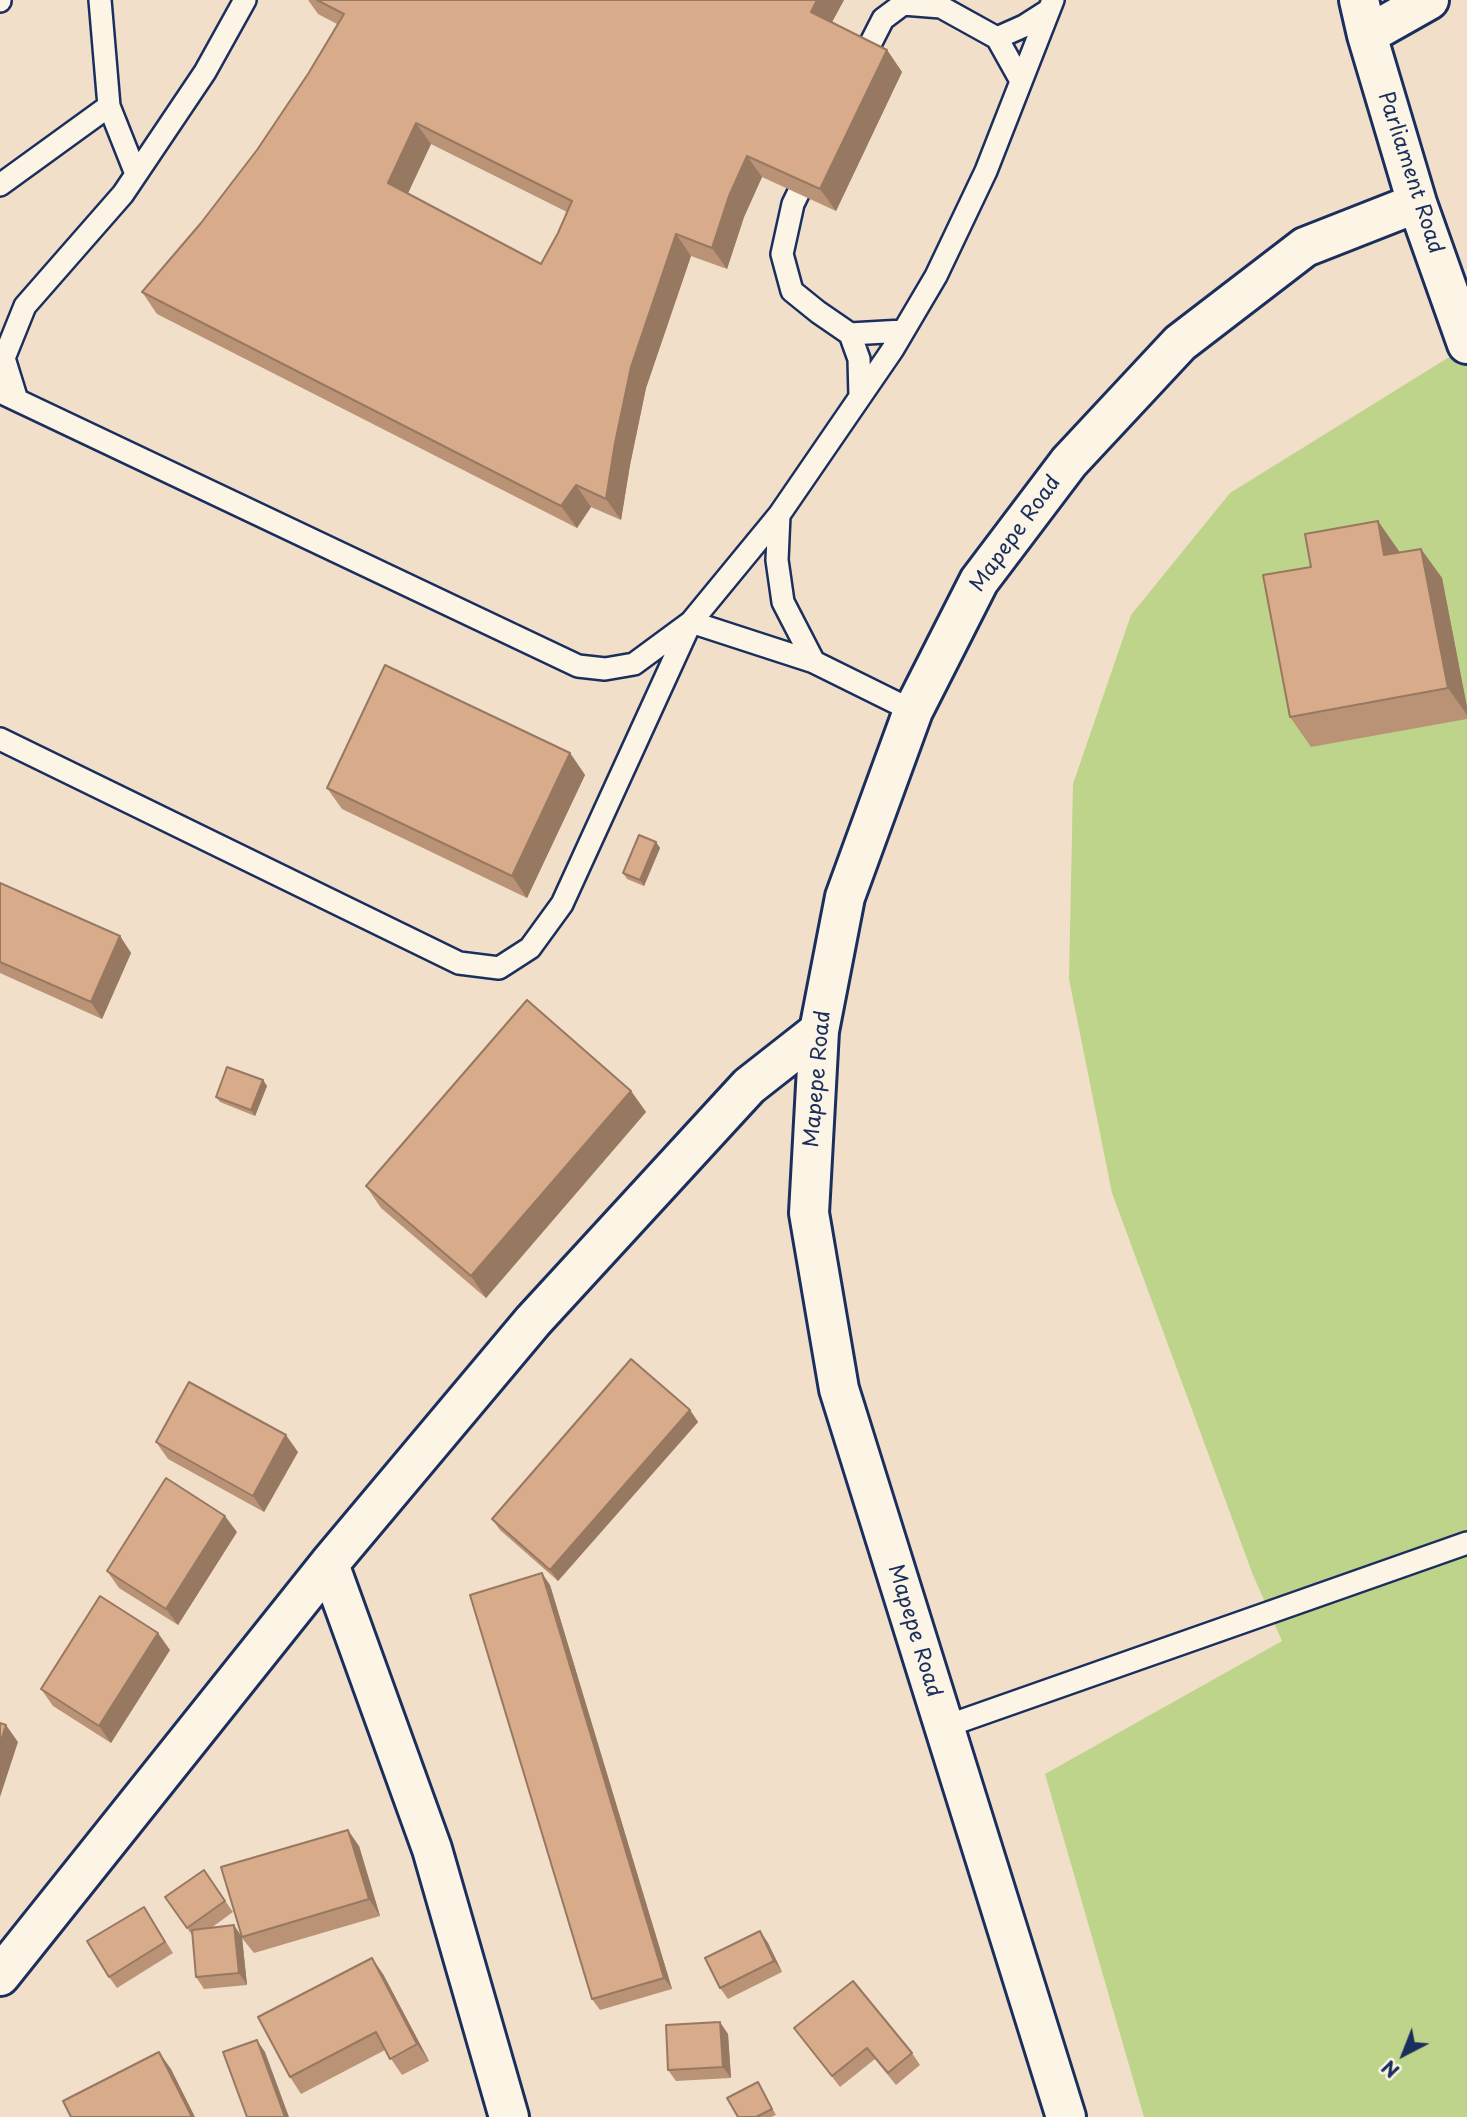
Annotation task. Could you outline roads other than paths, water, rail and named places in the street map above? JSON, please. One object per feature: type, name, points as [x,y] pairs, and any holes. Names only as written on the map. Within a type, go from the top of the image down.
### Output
[{"type":"street","points":[[1363,18],[1429,0]]},
{"type":"street","name":"Parliament Road","points":[[1363,18],[1417,203],[1467,344]]},
{"type":"street","name":"Mapepe Road","points":[[1066,2117],[839,1389],[809,1213],[818,1031],[845,897],[913,711],[979,581],[1069,462],[1180,343],[1305,247],[1417,203]]},
{"type":"street","points":[[0,1976],[329,1563],[533,1321],[749,1086],[818,1031]]},
{"type":"street","points":[[329,1563],[432,1849],[509,2117]]},
{"type":"lane","points":[[100,0],[109,106],[136,174]]},
{"type":"lane","points":[[245,0],[205,72],[123,194],[25,306],[5,338],[4,358],[9,396],[578,666],[605,669],[634,664],[691,622],[779,515],[860,397],[936,276],[986,171],[1051,5]]},
{"type":"lane","points":[[851,82],[883,19],[903,4],[941,7],[997,38],[1021,81]]},
{"type":"lane","points":[[997,38],[1024,26],[1051,5]]},
{"type":"lane","points":[[0,185],[109,106]]},
{"type":"lane","points":[[816,155],[793,204],[782,254],[792,291],[850,334],[859,359],[860,397]]},
{"type":"lane","points":[[850,334],[903,331]]},
{"type":"lane","points":[[779,515],[777,560],[783,602],[814,662]]},
{"type":"lane","points":[[691,622],[814,662],[913,711]]},
{"type":"lane","points":[[1,743],[459,963],[499,968],[530,948],[562,904],[691,622]]},
{"type":"lane","points":[[944,1727],[1467,1543]]}]
